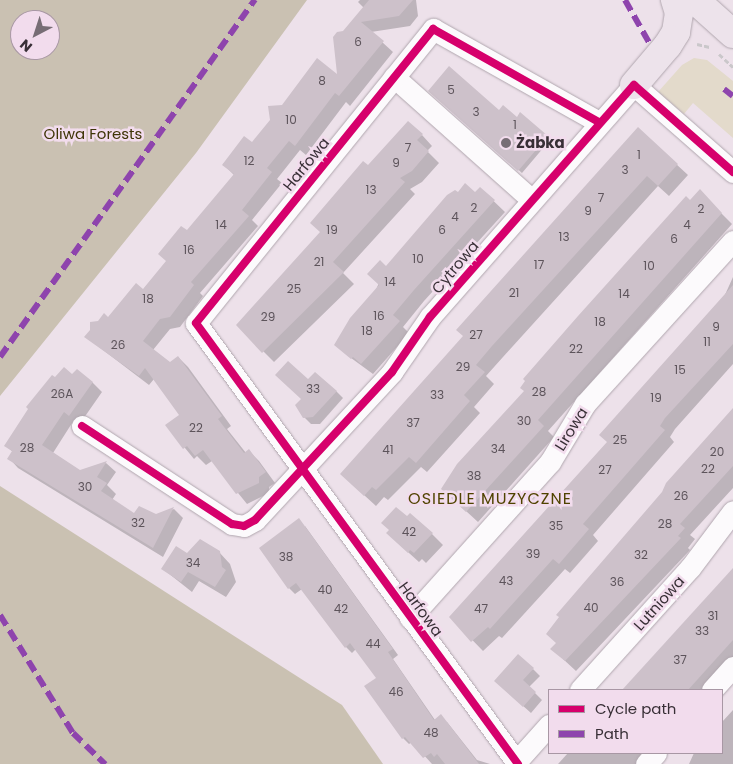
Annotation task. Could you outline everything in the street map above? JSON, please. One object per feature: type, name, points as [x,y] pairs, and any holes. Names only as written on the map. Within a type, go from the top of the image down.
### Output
[{"type":"main road","points":[[634,85],[668,45],[676,32],[679,13],[675,0]]},
{"type":"main road","points":[[695,0],[733,34]]},
{"type":"street","name":"Harfowa","points":[[517,763],[302,471],[196,323],[433,29],[600,122]]},
{"type":"street","points":[[394,77],[531,199]]},
{"type":"street","name":"Cytrowa","points":[[302,471],[392,372],[430,317],[531,199],[634,85]]},
{"type":"street","points":[[634,85],[733,172]]},
{"type":"street","name":"Lirowa","points":[[410,618],[550,462],[585,404],[733,241]]},
{"type":"street","points":[[82,426],[232,524],[244,526],[255,520],[302,471]]},
{"type":"street","name":"Lutniowa","points":[[581,689],[690,568],[733,511]]},
{"type":"street","points":[[713,689],[733,667]]},
{"type":"street","points":[[517,763],[548,726]]},
{"type":"street","points":[[646,764],[655,754]]},
{"type":"path","points":[[692,46],[705,44],[733,67]]},
{"type":"shaded area","points":[[694,58],[707,60],[733,81],[733,138],[693,103],[684,114],[658,92],[682,65]]},
{"type":"green space","name":"Oliwa Forests","points":[[0,0],[307,0],[196,153],[0,396]]},
{"type":"green space","points":[[0,486],[342,705],[383,764],[0,764]]},
{"type":"building","points":[[369,0],[413,0],[399,16],[361,22],[384,41],[339,96],[335,93],[295,146],[289,141],[267,168],[272,172],[242,210],[249,216],[191,282],[194,285],[170,317],[160,319],[143,341],[170,362],[178,356],[222,416],[218,419],[244,453],[249,449],[266,472],[259,477],[259,483],[236,494],[203,450],[195,456],[187,446],[183,449],[165,425],[179,415],[145,368],[139,376],[84,337],[90,330],[90,322],[98,321],[104,313],[108,317],[136,283],[143,289],[166,261],[158,254],[181,226],[187,230],[234,174],[222,165],[244,136],[252,142],[270,120],[268,106],[282,105],[317,58],[337,74],[333,37],[337,32],[343,31]]},
{"type":"building","points":[[449,66],[499,110],[503,105],[517,117],[520,112],[548,136],[518,171],[428,91]]},
{"type":"building","points":[[408,121],[423,134],[417,140],[429,151],[412,171],[400,178],[405,182],[333,262],[344,272],[262,353],[236,325],[320,232],[310,223],[363,161],[368,165]]},
{"type":"building","points":[[638,127],[678,164],[658,186],[647,176],[492,346],[476,365],[485,372],[464,395],[470,401],[416,463],[409,457],[376,490],[372,487],[364,496],[340,474],[463,336],[456,330]]},
{"type":"building","points":[[465,183],[475,192],[480,187],[495,200],[393,315],[400,321],[361,364],[353,357],[351,359],[334,345],[350,318],[379,285],[367,274],[380,260],[386,266],[447,195],[455,190],[458,192]]},
{"type":"building","points":[[700,189],[722,213],[538,420],[544,426],[466,512],[441,489],[457,464],[524,391],[520,388],[525,381],[523,379],[578,316],[686,196],[690,200]]},
{"type":"building","points":[[733,285],[733,344],[665,418],[660,426],[665,430],[583,524],[589,529],[559,564],[553,559],[490,629],[488,627],[471,642],[449,617],[607,442],[599,435]]},
{"type":"building","points":[[288,361],[308,379],[315,372],[337,391],[313,417],[303,418],[295,405],[301,399],[275,375]]},
{"type":"building","points":[[64,367],[72,374],[77,369],[93,382],[69,416],[64,412],[42,445],[80,470],[107,461],[97,477],[107,483],[101,491],[134,513],[139,506],[156,514],[174,507],[153,548],[7,459],[12,451],[4,446],[28,409],[26,407],[52,375],[55,377]]},
{"type":"building","points":[[733,408],[733,466],[680,524],[685,528],[678,536],[681,538],[565,661],[550,649],[556,643],[546,634],[559,617],[556,615],[662,492],[666,483]]},
{"type":"building","points":[[396,507],[407,516],[410,513],[433,533],[414,553],[410,550],[408,553],[386,533],[389,530],[381,523]]},
{"type":"building","points":[[299,518],[393,649],[388,652],[434,720],[441,714],[479,764],[445,764],[437,754],[434,757],[431,753],[423,758],[405,737],[402,739],[364,686],[376,678],[350,643],[345,648],[296,583],[288,589],[259,548]]},
{"type":"building","points":[[200,539],[220,551],[222,567],[226,570],[215,587],[188,572],[181,582],[161,569],[176,546],[187,553]]},
{"type":"building","points":[[733,568],[733,640],[689,689],[623,689]]},
{"type":"building","points":[[518,654],[534,668],[523,680],[536,692],[523,707],[494,681]]},
{"type":"marked path","points":[[0,357],[255,0]]},
{"type":"marked path","points":[[625,0],[651,46]]},
{"type":"marked path","points":[[724,89],[733,96]]},
{"type":"marked path","points":[[0,615],[73,733],[105,764]]},
{"type":"cycle path","points":[[518,764],[196,323],[433,29],[599,122]]},
{"type":"cycle path","points":[[82,426],[232,524],[244,526],[255,520],[392,372],[430,317],[634,85],[733,172]]},
{"type":"place","name":"Żabka","points":[[506,143]]},
{"type":"district","name":"OSIEDLE MUZYCZNE","points":[[490,499]]}]
